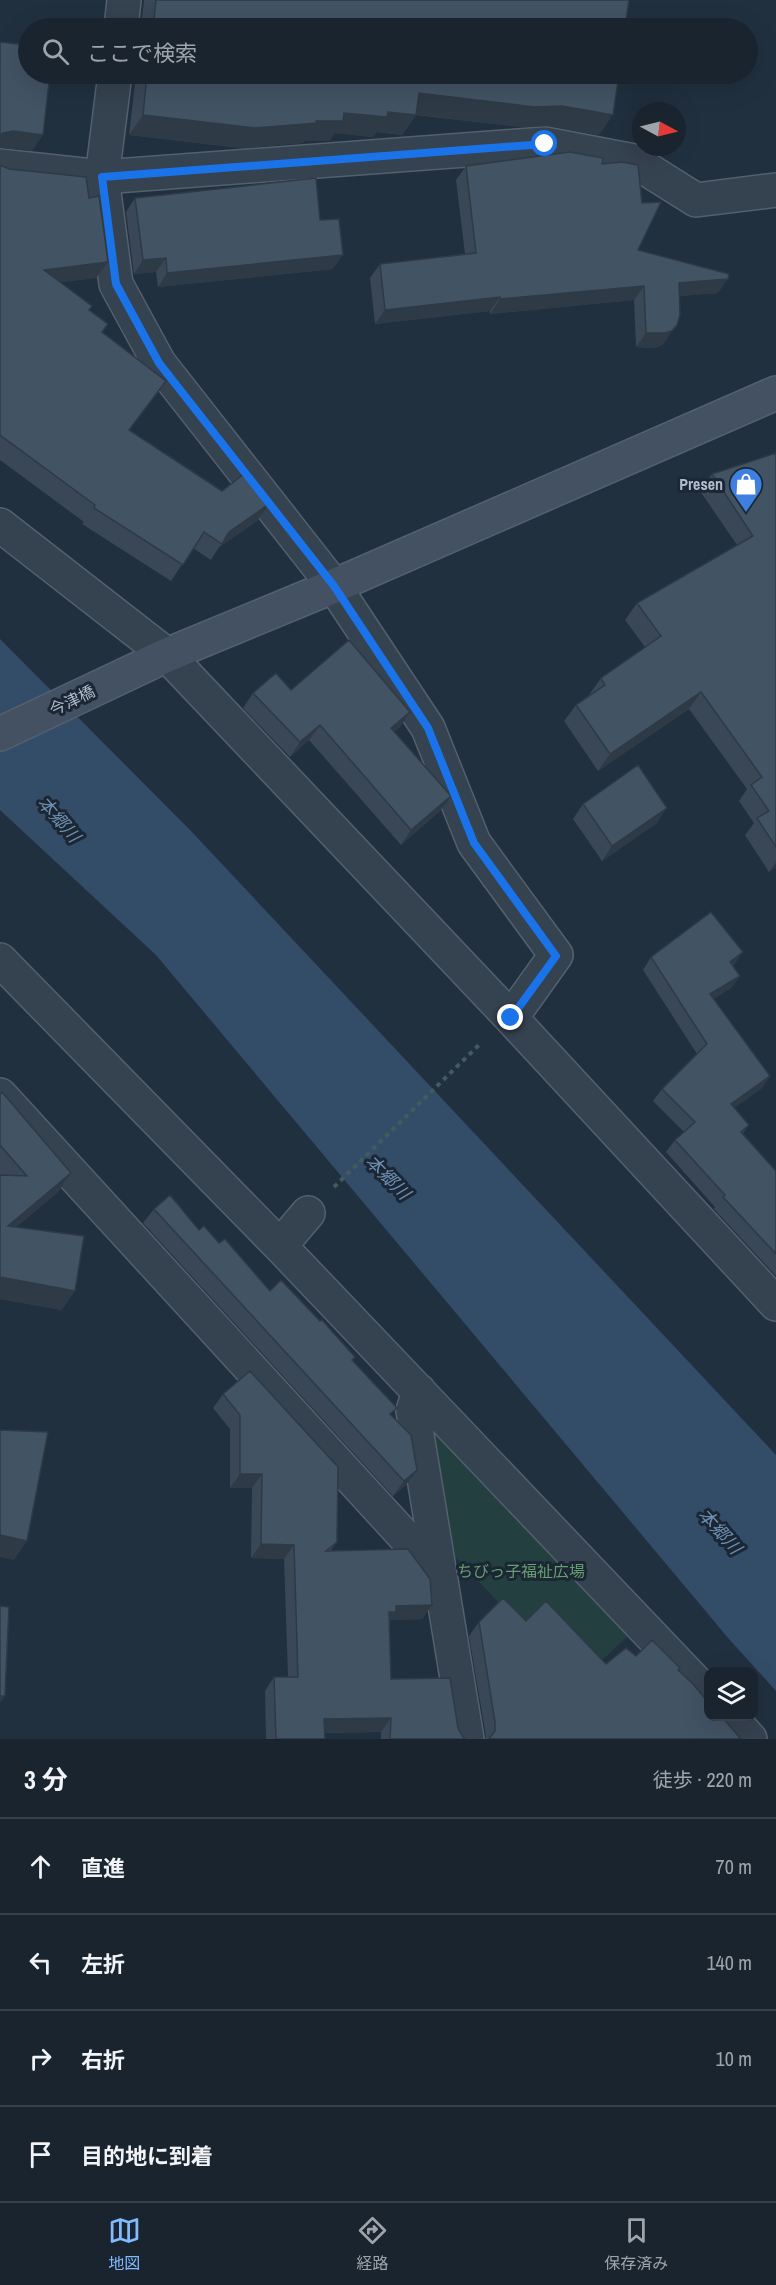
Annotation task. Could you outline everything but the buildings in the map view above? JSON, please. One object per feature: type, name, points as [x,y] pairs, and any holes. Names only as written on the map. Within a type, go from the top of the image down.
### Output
[{"type":"street","points":[[122,18],[124,0]]},
{"type":"street","points":[[114,84],[102,177],[116,284],[159,363],[334,586],[428,728],[474,843],[556,956],[511,1018]]},
{"type":"street","points":[[0,166],[102,177],[545,144],[634,161],[696,200],[775,192]]},
{"type":"street","name":"今津橋","points":[[0,734],[156,660],[334,586],[776,393]]},
{"type":"street","points":[[0,525],[156,660],[511,1018],[776,1304]]},
{"type":"street","points":[[0,960],[280,1246],[704,1691]]},
{"type":"street","points":[[0,1095],[440,1575]]},
{"type":"street","points":[[280,1246],[308,1213]]},
{"type":"street","points":[[419,1391],[413,1411],[467,1739]]},
{"type":"street","points":[[734,1721],[750,1739]]},
{"type":"path","points":[[308,1213],[477,1046]]},
{"type":"green space","name":"ちびっ子福祉広場","points":[[435,1428],[631,1633],[577,1684],[452,1554],[428,1437]]},
{"type":"water","name":"本郷川","points":[[0,639],[191,831],[776,1455],[776,1691],[758,1671],[758,1667],[754,1667],[729,1639],[156,955],[0,810]]},
{"type":"place","name":"Presen","points":[[746,513]]},
{"type":"route","points":[[511,1018],[556,956],[474,843],[428,728],[334,586],[159,363],[116,284],[102,177],[545,144]]}]
